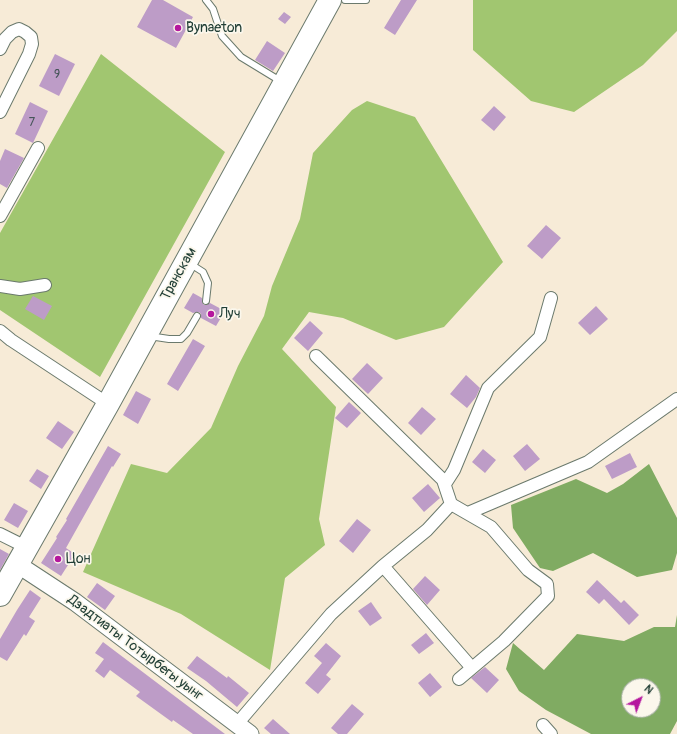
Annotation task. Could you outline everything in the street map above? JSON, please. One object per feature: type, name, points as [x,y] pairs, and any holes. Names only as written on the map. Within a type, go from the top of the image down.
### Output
[{"type":"highway","name":"Транскам","points":[[0,595],[108,404],[330,0]]},
{"type":"street","points":[[0,49],[5,39],[12,32],[19,29],[31,37],[32,44],[29,54],[0,112]]},
{"type":"street","points":[[0,216],[38,148]]},
{"type":"street","points":[[0,286],[20,289],[45,285]]},
{"type":"street","points":[[445,484],[454,470],[488,388],[540,337],[551,298]]},
{"type":"street","points":[[0,331],[11,340],[108,404]]},
{"type":"street","points":[[316,356],[443,480],[451,504],[491,527],[528,570],[547,584],[548,596],[504,641],[459,679]]},
{"type":"street","points":[[468,513],[588,462],[677,399]]},
{"type":"street","points":[[237,724],[331,614],[383,566],[427,530],[451,504]]},
{"type":"street","name":"Дзадтиаты Тотырбегы уынг","points":[[0,534],[22,556],[75,602],[250,734]]},
{"type":"street","points":[[383,566],[472,668]]},
{"type":"street","points":[[543,725],[551,734]]},
{"type":"lane","points":[[206,0],[213,9],[222,36],[241,57],[284,83]]},
{"type":"lane","points":[[345,0],[366,0]]},
{"type":"lane","points":[[186,261],[203,272],[208,283],[206,301]]},
{"type":"lane","points":[[146,335],[169,339],[181,339],[187,333],[197,316]]},
{"type":"green space","points":[[473,0],[677,0],[677,31],[643,65],[574,112],[531,101],[473,50]]},
{"type":"green space","points":[[101,54],[225,152],[100,377],[0,310],[0,233]]},
{"type":"green space","points":[[367,101],[415,117],[503,262],[444,327],[396,340],[343,318],[309,312],[282,349],[336,407],[319,519],[325,545],[285,578],[270,670],[181,614],[83,572],[131,464],[167,473],[211,428],[238,366],[264,316],[272,286],[300,219],[313,153],[352,110]]},
{"type":"green space","points":[[649,464],[677,518],[677,553],[672,570],[637,577],[593,553],[553,571],[540,568],[513,528],[511,505],[576,479],[607,493],[623,484]]},
{"type":"green space","points":[[677,615],[677,721],[670,734],[591,734],[546,710],[519,691],[506,669],[513,643],[544,670],[577,634],[624,641],[654,627],[675,627]]},
{"type":"building","points":[[152,0],[163,0],[193,17],[176,48],[137,27]]},
{"type":"building","points":[[401,0],[417,0],[395,35],[384,28]]},
{"type":"building","points":[[284,12],[291,17],[285,24],[278,19]]},
{"type":"building","points":[[267,41],[285,53],[273,71],[255,60]]},
{"type":"building","points":[[55,54],[75,64],[59,96],[39,86]]},
{"type":"building","points":[[30,102],[48,111],[33,143],[15,134]]},
{"type":"building","points":[[494,106],[506,117],[494,131],[481,120]]},
{"type":"building","points":[[5,149],[24,158],[7,188],[0,184],[0,161]]},
{"type":"building","points":[[546,225],[561,238],[542,259],[527,246]]},
{"type":"building","points":[[193,293],[202,298],[204,305],[210,303],[225,311],[216,326],[201,318],[201,314],[199,312],[193,313],[184,308]]},
{"type":"building","points":[[33,296],[52,306],[44,320],[25,309]]},
{"type":"building","points":[[596,306],[608,319],[590,335],[578,323]]},
{"type":"building","points":[[310,321],[323,333],[308,351],[294,338]]},
{"type":"building","points":[[193,339],[205,346],[178,391],[167,384]]},
{"type":"building","points":[[367,363],[383,378],[368,394],[352,379]]},
{"type":"building","points":[[466,375],[480,388],[476,397],[467,408],[450,394]]},
{"type":"building","points":[[136,391],[151,399],[138,424],[123,415]]},
{"type":"building","points":[[349,402],[361,413],[347,428],[335,418]]},
{"type":"building","points":[[422,407],[436,419],[421,435],[408,423]]},
{"type":"building","points":[[58,421],[74,432],[62,449],[46,438]]},
{"type":"building","points":[[527,444],[540,459],[525,471],[513,456]]},
{"type":"building","points":[[108,446],[121,454],[113,467],[112,466],[66,548],[75,554],[61,576],[41,563],[57,538],[56,537]]},
{"type":"building","points":[[483,449],[496,460],[485,473],[472,462]]},
{"type":"building","points":[[630,453],[637,467],[612,479],[605,466]]},
{"type":"building","points":[[37,469],[49,476],[41,489],[29,481]]},
{"type":"building","points":[[428,484],[440,498],[424,512],[412,498]]},
{"type":"building","points":[[14,503],[28,511],[18,528],[4,520]]},
{"type":"building","points":[[357,519],[371,530],[353,553],[339,541]]},
{"type":"building","points":[[0,549],[9,554],[0,570]]},
{"type":"building","points":[[425,576],[440,590],[427,605],[413,589]]},
{"type":"building","points":[[597,580],[621,603],[624,600],[639,615],[629,625],[604,599],[599,604],[586,592]]},
{"type":"building","points":[[97,583],[115,596],[105,610],[87,597]]},
{"type":"building","points":[[30,590],[41,598],[29,617],[35,621],[26,636],[24,634],[7,661],[0,657],[0,639]]},
{"type":"building","points":[[371,602],[382,618],[370,626],[358,611]]},
{"type":"building","points":[[426,633],[434,643],[419,654],[411,645]]},
{"type":"building","points":[[103,642],[225,734],[193,734],[173,720],[172,722],[136,696],[140,692],[110,670],[104,678],[95,671],[104,659],[95,653]]},
{"type":"building","points":[[326,643],[341,656],[326,675],[331,679],[318,694],[305,683],[322,663],[314,656]]},
{"type":"building","points":[[197,656],[227,678],[228,676],[249,693],[237,707],[206,681],[187,668]]},
{"type":"building","points":[[485,667],[499,680],[487,693],[471,678]]},
{"type":"building","points":[[430,673],[442,687],[430,697],[418,683]]},
{"type":"building","points":[[352,704],[364,714],[347,734],[338,734],[331,728]]},
{"type":"building","points":[[273,719],[290,734],[271,734],[264,728]]},
{"type":"place","name":"Bynaeton","points":[[178,28]]},
{"type":"place","name":"Луч","points":[[211,314]]},
{"type":"place","name":"Цон","points":[[58,559]]}]
